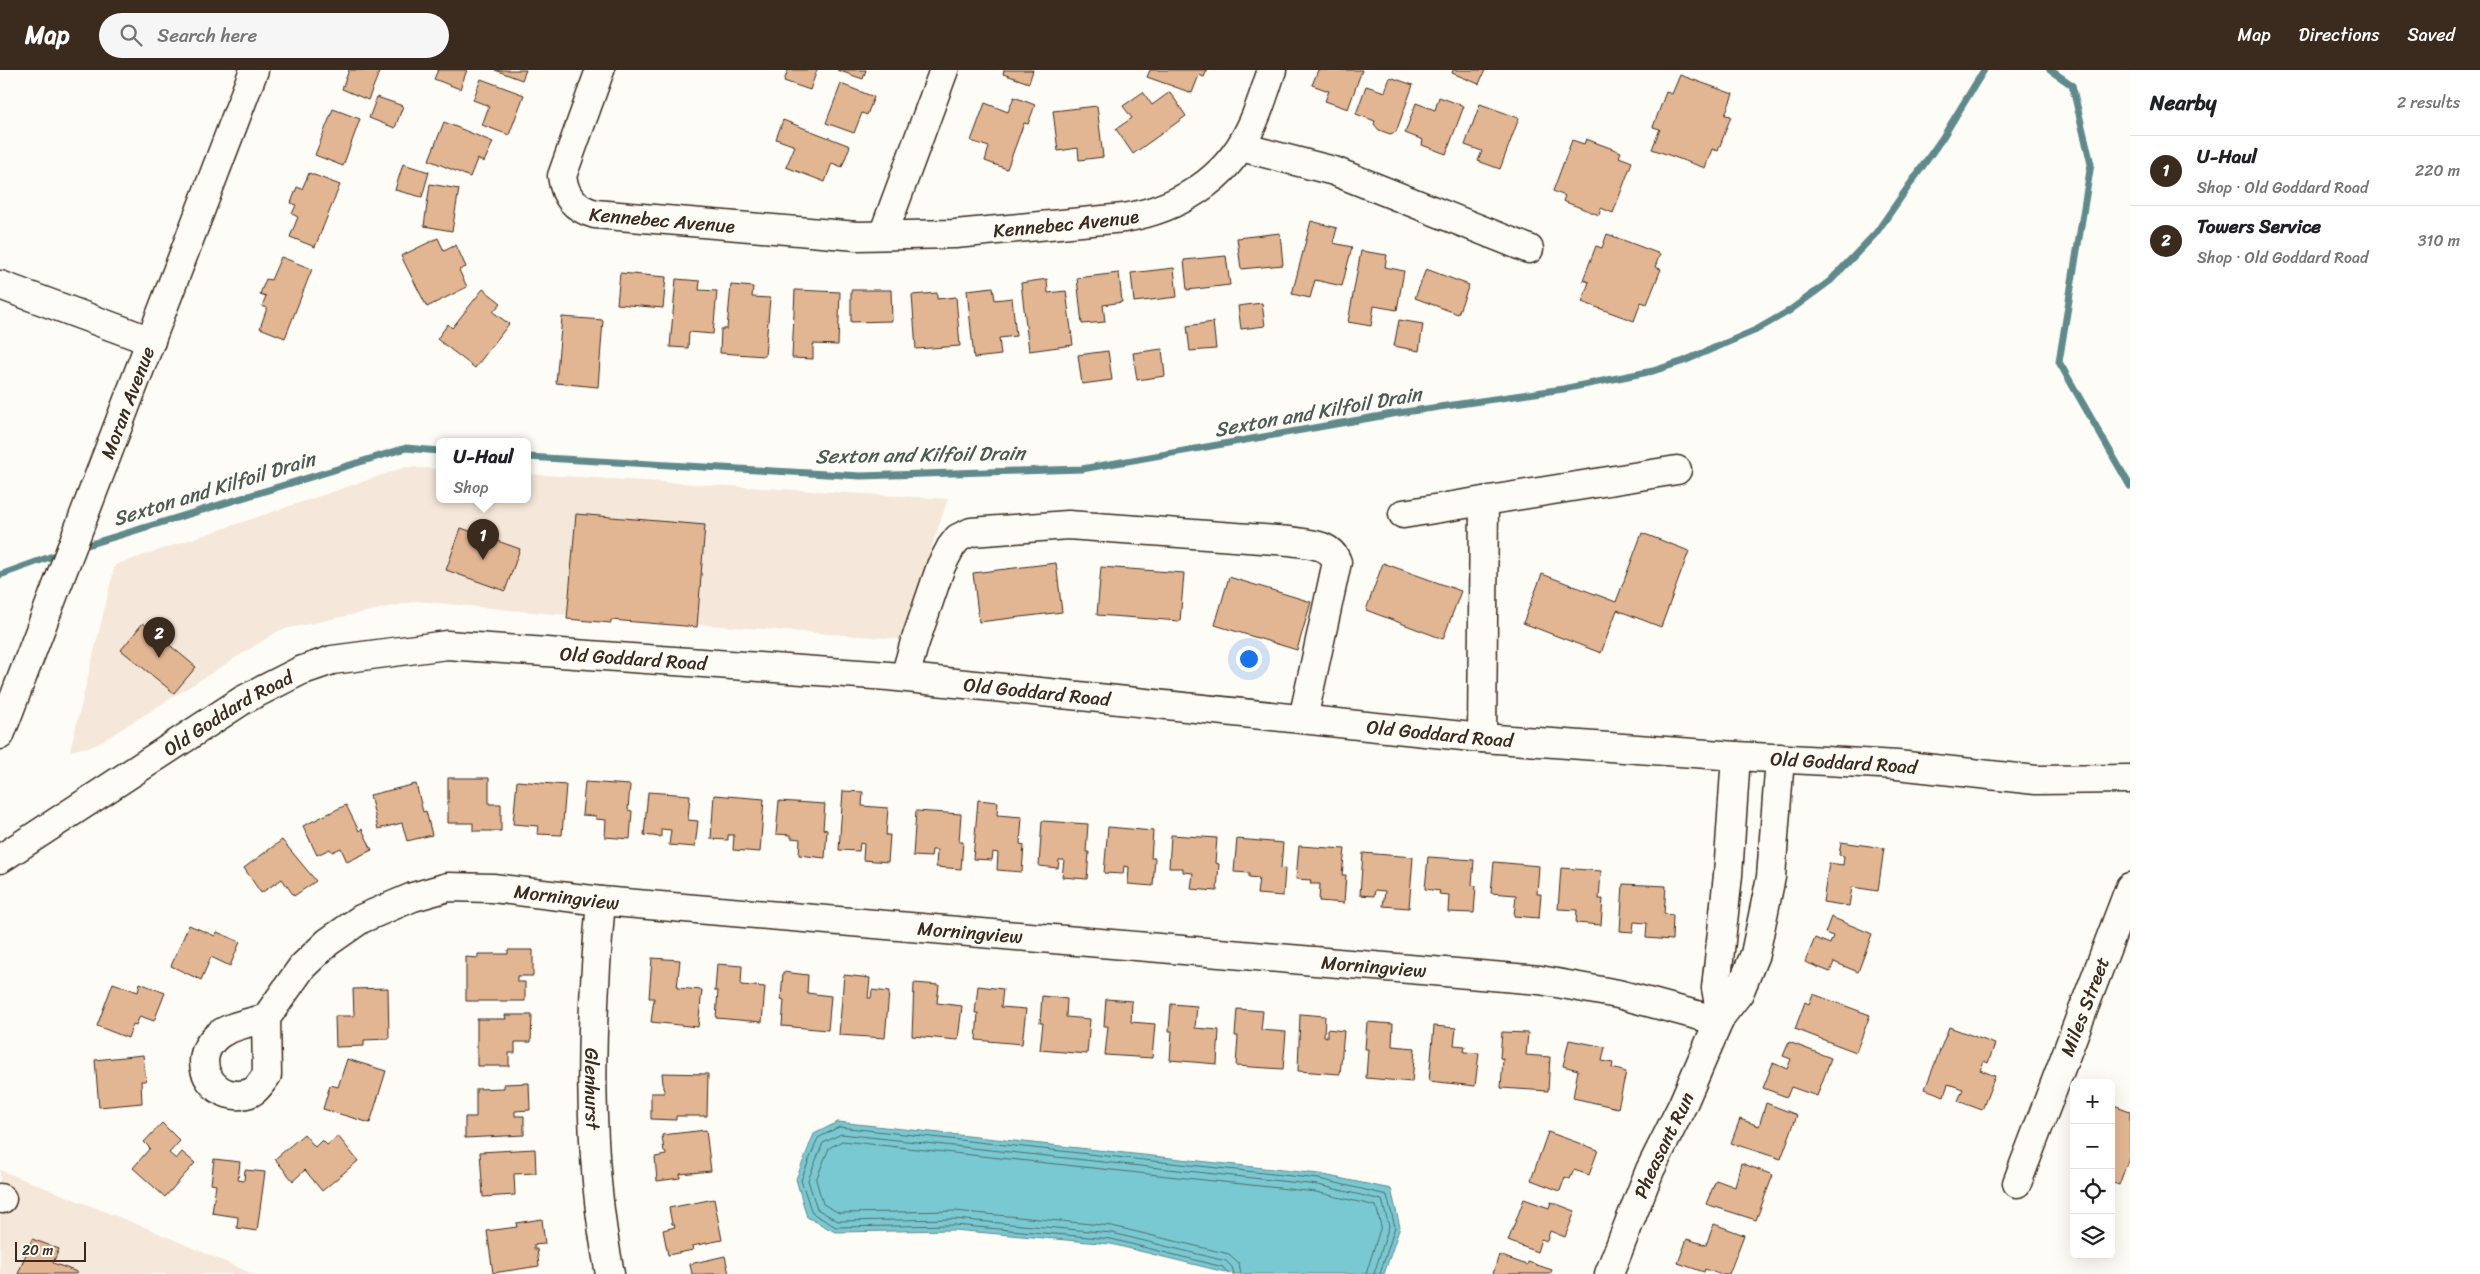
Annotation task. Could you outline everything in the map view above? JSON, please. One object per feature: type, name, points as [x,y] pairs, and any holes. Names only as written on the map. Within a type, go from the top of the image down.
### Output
[{"type":"street","name":"Moran Avenue","points":[[0,735],[254,70]]},
{"type":"street","name":"Kennebec Avenue","points":[[600,70],[564,165],[562,176],[568,196],[576,207],[595,214],[801,232],[882,235],[954,234],[1145,214],[1172,205],[1197,191],[1219,173],[1241,147],[1257,114],[1272,70]]},
{"type":"street","points":[[882,235],[944,70]]},
{"type":"street","points":[[1241,147],[1334,171],[1529,249]]},
{"type":"street","points":[[0,286],[151,341]]},
{"type":"street","points":[[1403,514],[1677,470]]},
{"type":"street","points":[[1482,738],[1484,501]]},
{"type":"street","points":[[906,677],[914,644],[941,566],[955,543],[971,532],[1068,525],[1290,541],[1324,546],[1334,554],[1337,562],[1303,719]]},
{"type":"street","name":"Old Goddard Road","points":[[0,859],[244,700],[300,672],[332,660],[447,645],[906,677],[1482,738],[1736,756],[1898,765],[2036,780],[2115,781],[2130,779]]},
{"type":"street","points":[[1720,1019],[1716,988],[1728,875],[1736,756]]},
{"type":"street","name":"Pheasant Run","points":[[1609,1274],[1650,1170],[1682,1106],[1720,1019],[1739,994],[1756,954],[1771,877],[1780,758]]},
{"type":"street","points":[[1728,875],[1771,877]]},
{"type":"street","name":"Miles Street","points":[[2017,1183],[2130,887]]},
{"type":"street","name":"Morningview","points":[[266,1018],[302,967],[328,942],[361,919],[413,897],[448,888],[493,888],[601,901],[1540,980],[1618,994],[1720,1019]]},
{"type":"street","name":"Glenhurst","points":[[601,901],[593,1000],[593,1122],[599,1197],[610,1274]]},
{"type":"shaded area","points":[[406,467],[436,469],[436,503],[531,503],[531,474],[948,499],[900,639],[542,613],[417,601],[280,630],[96,745],[70,751],[115,565]]},
{"type":"shaded area","points":[[0,1170],[149,1229],[253,1274],[0,1274]]},
{"type":"water","points":[[838,1122],[1319,1174],[1391,1189],[1400,1227],[1384,1274],[1233,1274],[1111,1244],[954,1230],[835,1232],[807,1217],[796,1179],[814,1134]]},
{"type":"building","points":[[349,70],[380,70],[368,100],[342,89]]},
{"type":"building","points":[[438,70],[467,70],[460,89],[434,79]]},
{"type":"building","points":[[495,70],[526,70],[522,80]]},
{"type":"building","points":[[788,70],[817,70],[810,90],[784,81]]},
{"type":"building","points":[[837,70],[866,70],[863,79]]},
{"type":"building","points":[[1004,70],[1033,70],[1029,83],[1003,74]]},
{"type":"building","points":[[1150,70],[1207,70],[1204,77],[1199,75],[1192,93],[1147,77]]},
{"type":"building","points":[[1318,70],[1362,70],[1348,109],[1325,101],[1329,91],[1312,85]]},
{"type":"building","points":[[1453,70],[1485,70],[1479,84],[1452,73]]},
{"type":"building","points":[[1680,75],[1733,94],[1725,115],[1731,116],[1718,151],[1712,149],[1705,168],[1652,149],[1660,129],[1653,127],[1666,92],[1672,94]]},
{"type":"building","points":[[1390,77],[1413,85],[1396,132],[1390,134],[1379,130],[1374,124],[1375,121],[1356,114],[1366,86],[1385,92]]},
{"type":"building","points":[[481,79],[524,95],[509,135],[482,125],[489,106],[473,100]]},
{"type":"building","points":[[841,84],[874,97],[867,115],[862,113],[854,133],[826,123]]},
{"type":"building","points":[[1143,92],[1152,105],[1170,92],[1186,116],[1133,154],[1116,129],[1132,118],[1123,106]]},
{"type":"building","points":[[377,97],[403,106],[395,128],[369,118]]},
{"type":"building","points":[[1014,97],[1035,105],[1028,124],[1024,123],[1007,169],[985,161],[989,147],[971,141],[985,103],[1008,112]]},
{"type":"building","points":[[1439,97],[1464,106],[1446,154],[1422,145],[1423,140],[1405,133],[1416,103],[1435,110]]},
{"type":"building","points":[[1480,104],[1519,118],[1500,169],[1478,161],[1482,151],[1465,145]]},
{"type":"building","points":[[1097,106],[1103,157],[1079,160],[1078,148],[1058,151],[1053,111]]},
{"type":"building","points":[[333,109],[360,119],[343,166],[315,155]]},
{"type":"building","points":[[783,120],[850,146],[842,167],[832,163],[825,182],[786,167],[795,146],[776,139]]},
{"type":"building","points":[[444,122],[493,142],[484,162],[477,159],[470,177],[429,160]]},
{"type":"building","points":[[1586,139],[1621,152],[1619,157],[1632,162],[1613,213],[1601,208],[1599,215],[1563,201],[1565,196],[1553,191],[1572,140],[1584,144]]},
{"type":"building","points":[[403,164],[429,172],[422,197],[395,190]]},
{"type":"building","points":[[309,173],[340,185],[315,247],[290,237],[298,217],[292,214],[296,205],[291,203],[297,187],[302,189]]},
{"type":"building","points":[[430,184],[459,189],[452,231],[424,226]]},
{"type":"building","points":[[1311,221],[1337,228],[1333,243],[1352,247],[1342,286],[1315,280],[1310,298],[1292,294]]},
{"type":"building","points":[[1280,233],[1283,265],[1241,269],[1237,238]]},
{"type":"building","points":[[1607,234],[1660,254],[1655,267],[1661,269],[1647,304],[1641,302],[1634,321],[1582,302],[1589,282],[1583,280],[1596,246],[1602,248]]},
{"type":"building","points":[[438,238],[444,251],[456,245],[466,267],[459,270],[467,287],[427,307],[401,256]]},
{"type":"building","points":[[1361,251],[1387,255],[1385,267],[1404,271],[1397,310],[1374,306],[1371,326],[1348,322]]},
{"type":"building","points":[[1226,256],[1230,285],[1187,290],[1184,260]]},
{"type":"building","points":[[281,257],[312,269],[285,338],[260,328],[267,308],[262,306],[266,296],[260,294],[266,279],[271,280]]},
{"type":"building","points":[[1174,268],[1177,297],[1134,302],[1131,273]]},
{"type":"building","points":[[1426,269],[1469,285],[1458,314],[1415,298]]},
{"type":"building","points":[[620,273],[666,277],[663,308],[617,304]]},
{"type":"building","points":[[1119,273],[1122,302],[1103,305],[1105,322],[1082,324],[1077,278]]},
{"type":"building","points":[[676,279],[700,281],[699,290],[717,291],[713,334],[689,332],[688,348],[670,347]]},
{"type":"building","points":[[1047,279],[1048,293],[1066,291],[1073,345],[1029,351],[1021,283]]},
{"type":"building","points":[[731,285],[753,287],[752,297],[770,298],[765,356],[720,353],[721,329],[727,329]]},
{"type":"building","points":[[993,287],[995,300],[1012,298],[1016,336],[999,338],[1001,355],[974,358],[967,290]]},
{"type":"building","points":[[483,289],[501,303],[493,312],[509,324],[475,368],[437,339],[448,324],[452,328]]},
{"type":"building","points":[[795,290],[840,292],[838,345],[813,344],[813,359],[792,358]]},
{"type":"building","points":[[851,290],[891,290],[892,321],[851,322]]},
{"type":"building","points":[[937,293],[937,299],[956,297],[960,346],[916,349],[912,295]]},
{"type":"building","points":[[1262,303],[1265,326],[1241,329],[1238,306]]},
{"type":"building","points":[[562,317],[603,320],[598,387],[556,383]]},
{"type":"building","points":[[1399,320],[1423,324],[1419,351],[1394,346]]},
{"type":"building","points":[[1213,322],[1216,349],[1190,351],[1187,326]]},
{"type":"building","points":[[1162,349],[1165,376],[1137,380],[1133,353]]},
{"type":"building","points":[[1108,351],[1112,380],[1082,384],[1078,355]]},
{"type":"building","points":[[576,514],[705,525],[697,627],[611,620],[611,623],[567,619]]},
{"type":"building","points":[[461,528],[520,549],[505,591],[446,570]]},
{"type":"building","points":[[1642,533],[1689,551],[1661,627],[1617,610],[1601,653],[1523,623],[1542,574],[1616,602]]},
{"type":"building","points":[[1056,563],[1062,612],[979,622],[973,573]]},
{"type":"building","points":[[1383,563],[1461,591],[1443,639],[1366,610]]},
{"type":"building","points":[[1101,567],[1184,573],[1180,621],[1097,615]]},
{"type":"building","points":[[1229,577],[1311,602],[1297,650],[1215,625]]},
{"type":"building","points":[[143,623],[196,667],[174,693],[121,650]]},
{"type":"building","points":[[448,778],[489,778],[489,804],[501,804],[501,831],[473,831],[473,823],[448,823]]},
{"type":"building","points":[[517,781],[566,785],[562,835],[537,834],[538,826],[513,824]]},
{"type":"building","points":[[585,782],[630,785],[628,810],[632,811],[630,839],[605,837],[606,820],[596,819],[596,816],[582,815]]},
{"type":"building","points":[[416,784],[423,812],[426,811],[432,835],[407,841],[402,823],[378,829],[370,795]]},
{"type":"building","points":[[843,791],[863,792],[862,806],[888,808],[886,835],[890,835],[888,862],[863,860],[864,844],[860,843],[859,851],[839,850]]},
{"type":"building","points":[[648,792],[690,795],[688,820],[698,821],[695,847],[669,845],[671,830],[661,829],[661,837],[644,835]]},
{"type":"building","points":[[714,795],[764,799],[760,852],[733,850],[734,835],[728,835],[728,840],[711,839]]},
{"type":"building","points":[[978,800],[998,802],[997,815],[1022,817],[1020,844],[1024,845],[1022,872],[997,870],[998,853],[993,852],[992,860],[973,859]]},
{"type":"building","points":[[779,801],[825,804],[823,829],[827,830],[825,858],[799,855],[800,839],[791,838],[791,835],[776,834]]},
{"type":"building","points":[[346,805],[359,831],[362,829],[372,850],[347,862],[341,848],[332,852],[330,849],[317,855],[303,826]]},
{"type":"building","points":[[916,811],[961,814],[959,842],[963,842],[961,869],[936,867],[937,850],[932,850],[931,857],[913,856]]},
{"type":"building","points":[[1042,821],[1088,824],[1086,852],[1089,852],[1087,879],[1062,877],[1064,860],[1059,860],[1058,868],[1039,866]]},
{"type":"building","points":[[1108,827],[1153,831],[1151,858],[1155,858],[1153,886],[1128,884],[1129,867],[1124,866],[1123,874],[1104,873]]},
{"type":"building","points":[[1171,835],[1217,838],[1215,863],[1219,864],[1217,891],[1191,889],[1193,873],[1183,872],[1183,868],[1169,868]]},
{"type":"building","points":[[1237,839],[1283,843],[1281,868],[1285,869],[1283,896],[1257,894],[1259,878],[1249,877],[1249,873],[1234,872]]},
{"type":"building","points":[[282,840],[316,881],[294,896],[282,879],[261,893],[244,868]]},
{"type":"building","points":[[1841,842],[1884,848],[1878,891],[1852,887],[1849,906],[1823,902],[1829,863],[1843,865],[1844,856],[1839,855]]},
{"type":"building","points":[[1299,846],[1345,849],[1342,875],[1346,875],[1344,903],[1319,901],[1320,884],[1310,884],[1311,880],[1296,879]]},
{"type":"building","points":[[1363,853],[1413,857],[1409,908],[1383,906],[1385,891],[1375,890],[1374,896],[1360,895]]},
{"type":"building","points":[[1428,857],[1474,860],[1472,885],[1476,886],[1474,913],[1448,912],[1449,895],[1439,894],[1440,891],[1425,889]]},
{"type":"building","points":[[1494,862],[1539,866],[1537,894],[1541,894],[1539,918],[1514,916],[1516,895],[1491,893]]},
{"type":"building","points":[[1561,868],[1601,871],[1599,899],[1603,899],[1601,925],[1576,923],[1577,910],[1558,909]]},
{"type":"building","points":[[1623,884],[1666,886],[1664,914],[1673,915],[1672,940],[1646,938],[1647,923],[1634,922],[1633,932],[1620,931]]},
{"type":"building","points":[[1831,917],[1872,934],[1858,972],[1834,962],[1830,972],[1805,962],[1815,938],[1830,944],[1833,936],[1825,933]]},
{"type":"building","points":[[189,925],[215,936],[217,932],[240,942],[230,966],[211,957],[201,980],[171,966]]},
{"type":"building","points":[[508,950],[533,950],[533,976],[517,976],[517,982],[525,982],[525,1001],[466,1001],[466,957],[478,958],[478,954],[508,954]]},
{"type":"building","points":[[652,958],[680,960],[677,988],[702,990],[698,1027],[651,1022],[654,998],[649,998]]},
{"type":"building","points":[[717,964],[742,966],[741,985],[765,987],[762,1022],[716,1018]]},
{"type":"building","points":[[783,972],[808,975],[807,993],[831,996],[828,1030],[782,1026],[784,1000],[781,999]]},
{"type":"building","points":[[844,975],[870,978],[868,998],[871,998],[872,990],[889,992],[885,1038],[839,1035]]},
{"type":"building","points":[[113,983],[138,992],[140,983],[165,993],[154,1021],[140,1016],[136,1025],[133,1024],[128,1038],[97,1026]]},
{"type":"building","points":[[914,983],[939,985],[937,1003],[962,1006],[958,1040],[912,1036]]},
{"type":"building","points":[[978,986],[1003,989],[1001,1007],[1026,1009],[1022,1044],[976,1040],[978,1013],[975,1013]]},
{"type":"building","points":[[388,988],[389,1039],[364,1040],[364,1046],[336,1047],[335,1016],[354,1016],[353,989]]},
{"type":"building","points":[[1813,994],[1870,1015],[1856,1052],[1795,1029],[1805,1002],[1809,1004]]},
{"type":"building","points":[[1042,996],[1067,999],[1066,1017],[1090,1019],[1087,1054],[1040,1050],[1043,1023],[1040,1023]]},
{"type":"building","points":[[1106,999],[1132,1001],[1131,1022],[1155,1024],[1152,1058],[1105,1055],[1108,1026],[1104,1026]]},
{"type":"building","points":[[1171,1004],[1197,1006],[1195,1028],[1219,1030],[1217,1064],[1170,1060],[1172,1031],[1169,1031]]},
{"type":"building","points":[[1237,1009],[1263,1011],[1261,1030],[1286,1032],[1283,1069],[1236,1066],[1238,1036],[1235,1036]]},
{"type":"building","points":[[1300,1014],[1325,1016],[1324,1036],[1327,1037],[1327,1029],[1344,1031],[1340,1074],[1298,1071]]},
{"type":"building","points":[[505,1015],[532,1015],[531,1042],[515,1042],[515,1053],[509,1053],[509,1066],[477,1066],[477,1019],[506,1019]]},
{"type":"building","points":[[1367,1022],[1393,1024],[1392,1046],[1415,1048],[1412,1082],[1366,1078],[1368,1049],[1365,1049]]},
{"type":"building","points":[[1434,1026],[1456,1028],[1454,1045],[1465,1046],[1464,1052],[1479,1053],[1475,1086],[1429,1081]]},
{"type":"building","points":[[1949,1027],[1995,1044],[1988,1063],[1984,1061],[1980,1070],[1995,1076],[1982,1110],[1958,1101],[1963,1089],[1948,1084],[1944,1096],[1925,1089]]},
{"type":"building","points":[[1502,1032],[1528,1033],[1526,1055],[1550,1057],[1548,1091],[1501,1088],[1503,1059],[1500,1058]]},
{"type":"building","points":[[1569,1040],[1605,1047],[1602,1061],[1613,1063],[1612,1068],[1626,1072],[1618,1108],[1573,1098],[1578,1070],[1563,1066]]},
{"type":"building","points":[[1789,1042],[1831,1058],[1817,1096],[1791,1087],[1787,1097],[1763,1088],[1773,1063],[1787,1069],[1791,1059],[1783,1056]]},
{"type":"building","points":[[143,1055],[146,1081],[141,1081],[142,1103],[99,1107],[95,1060]]},
{"type":"building","points":[[347,1059],[386,1071],[370,1123],[323,1109],[330,1085],[338,1087]]},
{"type":"building","points":[[662,1073],[708,1074],[707,1116],[676,1116],[676,1120],[651,1119],[651,1093],[664,1093]]},
{"type":"building","points":[[529,1083],[530,1110],[515,1111],[515,1116],[524,1116],[524,1135],[465,1138],[465,1117],[476,1117],[476,1089],[504,1088],[504,1084]]},
{"type":"building","points":[[1766,1103],[1797,1115],[1781,1159],[1731,1143],[1740,1119],[1759,1126]]},
{"type":"building","points":[[2115,1105],[2130,1111],[2130,1155],[2119,1185],[2115,1184]]},
{"type":"building","points":[[162,1123],[180,1141],[169,1153],[176,1159],[182,1152],[195,1163],[165,1197],[133,1168],[150,1148],[144,1142]]},
{"type":"building","points":[[706,1130],[711,1171],[680,1174],[680,1178],[657,1181],[655,1157],[666,1155],[662,1135]]},
{"type":"building","points":[[1548,1132],[1598,1150],[1589,1175],[1574,1170],[1570,1179],[1565,1177],[1560,1191],[1531,1180]]},
{"type":"building","points":[[304,1134],[315,1147],[322,1140],[327,1145],[338,1136],[358,1161],[322,1191],[305,1170],[293,1181],[275,1159]]},
{"type":"building","points":[[535,1149],[536,1173],[514,1174],[515,1195],[483,1197],[480,1152]]},
{"type":"building","points":[[214,1159],[240,1162],[238,1180],[244,1181],[245,1170],[265,1172],[257,1231],[237,1228],[238,1217],[212,1213],[216,1185],[211,1184]]},
{"type":"building","points":[[1741,1163],[1773,1175],[1756,1220],[1706,1204],[1716,1180],[1735,1187]]},
{"type":"building","points":[[714,1199],[722,1240],[692,1246],[693,1250],[668,1255],[663,1230],[675,1227],[672,1224],[669,1208]]},
{"type":"building","points":[[1524,1199],[1549,1208],[1551,1202],[1575,1211],[1565,1237],[1550,1231],[1547,1241],[1541,1239],[1537,1252],[1508,1241]]},
{"type":"building","points":[[542,1219],[545,1244],[534,1245],[534,1249],[537,1249],[539,1266],[493,1273],[487,1231],[517,1227],[516,1223]]},
{"type":"building","points":[[1714,1224],[1744,1235],[1729,1274],[1719,1274],[1705,1269],[1704,1272],[1678,1263],[1687,1239],[1706,1245]]},
{"type":"building","points":[[32,1239],[59,1249],[53,1263],[77,1272],[76,1274],[18,1274]]},
{"type":"building","points":[[1499,1255],[1527,1265],[1528,1262],[1552,1270],[1550,1274],[1493,1274]]},
{"type":"building","points":[[725,1256],[729,1274],[692,1274],[690,1264]]},
{"type":"waterway","name":"Sexton and Kilfoil Drain","points":[[531,457],[861,476],[1082,469],[1398,413],[1563,389],[1653,371],[1684,361],[1756,330],[1789,311],[1830,281],[1876,233],[1943,137],[1984,70]]},
{"type":"waterway","points":[[2050,70],[2072,85],[2091,164],[2059,362],[2130,486]]},
{"type":"waterway","name":"Sexton and Kilfoil Drain","points":[[81,547],[406,448],[436,451]]},
{"type":"waterway","name":"Sexton and Kilfoil Drain","points":[[0,575],[61,553]]},
{"type":"place","name":"U-Haul","points":[[483,560]]},
{"type":"place","name":"Towers Service","points":[[159,658]]}]
